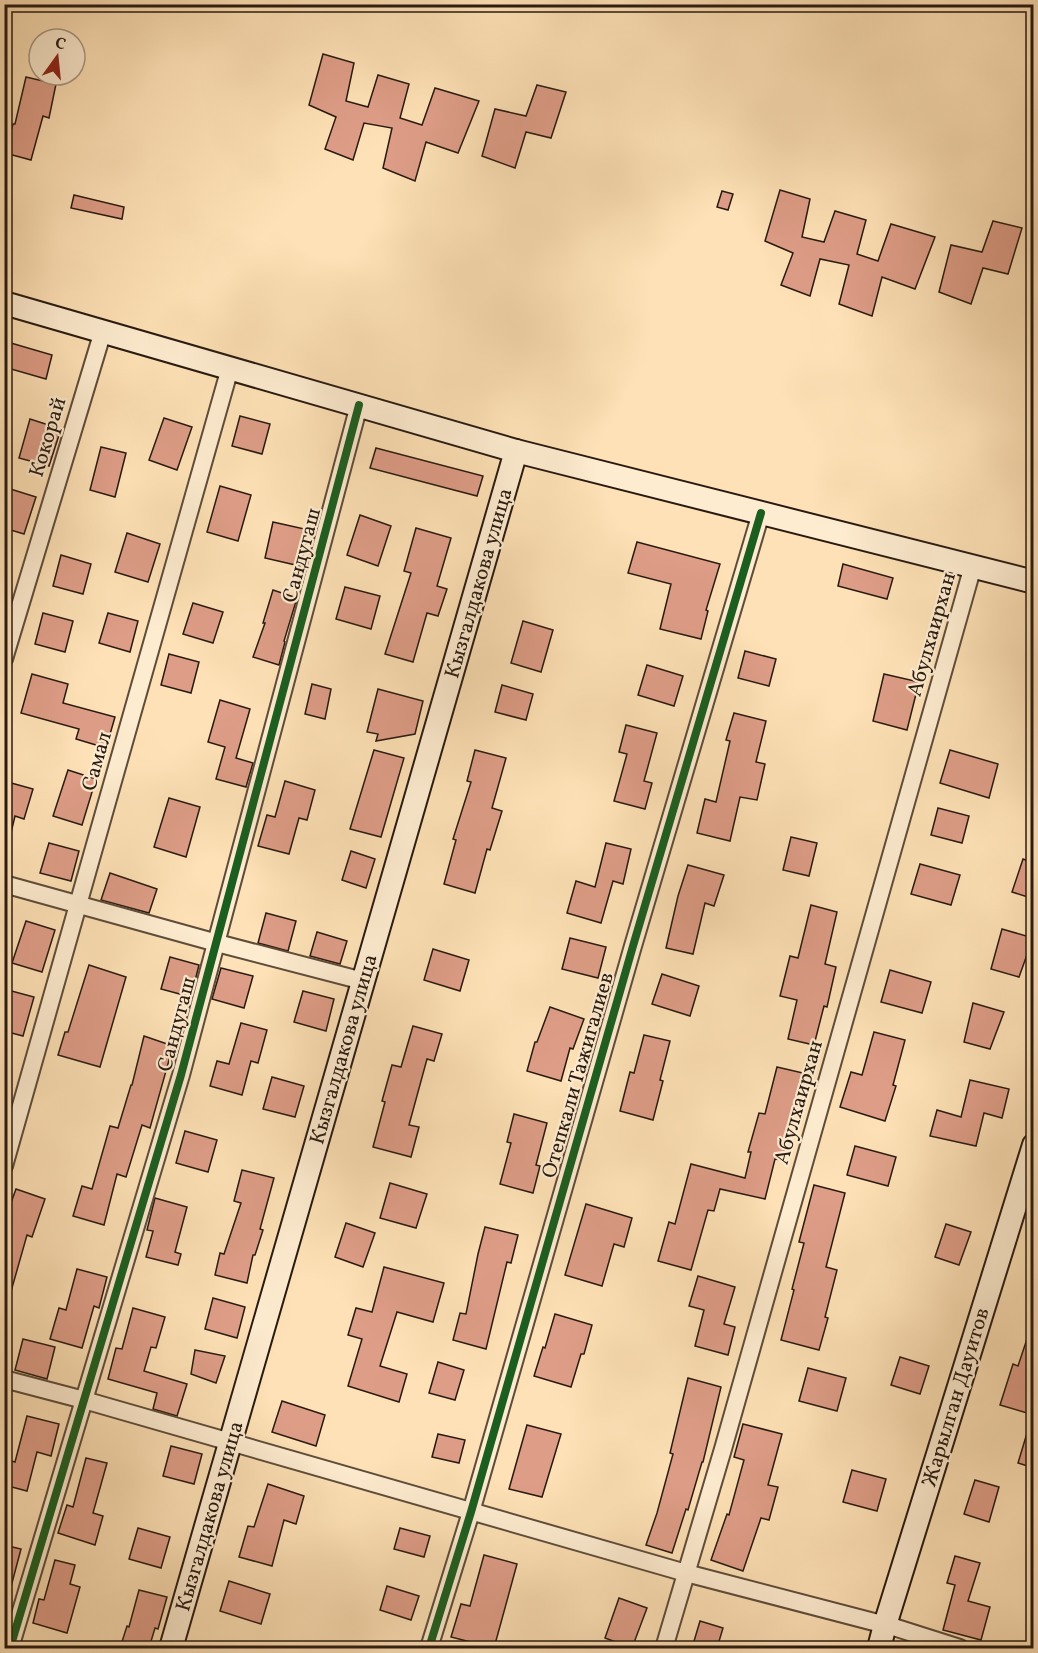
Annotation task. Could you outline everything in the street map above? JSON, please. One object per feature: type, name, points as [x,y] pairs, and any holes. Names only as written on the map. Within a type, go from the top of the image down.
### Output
[{"type":"street","points":[[4,303],[516,450],[1034,582]]},
{"type":"street","name":"Кокорай","points":[[4,660],[103,331]]},
{"type":"street","name":"Самал","points":[[4,1166],[230,368]]},
{"type":"street","name":"Сандугаш","points":[[10,1648],[182,1075],[359,405]]},
{"type":"street","name":"Кызгалдакова улица","points":[[171,1648],[516,450]]},
{"type":"street","name":"Отепкали Тажигалиев","points":[[429,1648],[471,1512],[636,934],[761,513]]},
{"type":"street","name":"Абулхаирхан","points":[[664,1648],[974,566]]},
{"type":"street","points":[[4,884],[363,981]]},
{"type":"street","name":"Жарылган Дауитов","points":[[879,1648],[1034,1145]]},
{"type":"street","points":[[4,1379],[686,1573],[885,1625],[960,1648]]},
{"type":"building","points":[[323,54],[354,63],[346,101],[368,107],[378,75],[409,84],[400,118],[422,125],[435,88],[479,101],[458,153],[426,142],[415,181],[383,168],[392,128],[364,123],[353,160],[325,149],[336,117],[309,105]]},
{"type":"building","points":[[26,77],[27,87],[55,87],[49,118],[43,116],[31,160],[5,153],[13,124],[15,124]]},
{"type":"building","points":[[537,85],[566,92],[551,138],[526,132],[515,168],[482,156],[495,109],[526,116]]},
{"type":"building","points":[[780,190],[810,199],[802,237],[824,242],[835,211],[866,220],[857,254],[878,261],[891,224],[935,237],[915,289],[882,277],[872,316],[839,304],[849,265],[820,259],[810,296],[781,285],[793,253],[765,241]]},
{"type":"building","points":[[722,191],[733,194],[728,210],[717,207]]},
{"type":"building","points":[[74,195],[124,207],[122,219],[71,208]]},
{"type":"building","points":[[993,221],[1022,228],[1008,274],[983,268],[971,304],[939,292],[951,245],[982,252]]},
{"type":"building","points":[[4,341],[52,355],[46,379],[4,367]]},
{"type":"building","points":[[240,416],[270,424],[262,454],[232,446]]},
{"type":"building","points":[[164,418],[192,427],[177,470],[149,460]]},
{"type":"building","points":[[30,419],[61,429],[49,466],[19,458]]},
{"type":"building","points":[[101,447],[126,453],[115,497],[90,490]]},
{"type":"building","points":[[376,448],[483,476],[477,496],[370,468]]},
{"type":"building","points":[[220,486],[251,495],[238,541],[207,532]]},
{"type":"building","points":[[4,487],[36,497],[24,534],[4,528]]},
{"type":"building","points":[[360,515],[391,526],[378,566],[347,555]]},
{"type":"building","points":[[273,522],[309,530],[300,566],[265,558]]},
{"type":"building","points":[[416,528],[451,538],[437,586],[447,589],[438,616],[427,613],[413,662],[385,654],[411,573],[404,571]]},
{"type":"building","points":[[127,533],[160,544],[148,582],[115,572]]},
{"type":"building","points":[[637,542],[720,564],[706,610],[708,611],[701,639],[660,629],[671,584],[628,573]]},
{"type":"building","points":[[61,555],[91,564],[83,594],[53,586]]},
{"type":"building","points":[[843,564],[893,578],[887,599],[838,586]]},
{"type":"building","points":[[345,587],[380,596],[371,629],[336,619]]},
{"type":"building","points":[[273,590],[297,598],[279,665],[253,657]]},
{"type":"building","points":[[193,603],[223,612],[213,643],[183,634]]},
{"type":"building","points":[[43,613],[73,621],[65,652],[35,644]]},
{"type":"building","points":[[108,613],[138,621],[130,652],[99,643]]},
{"type":"building","points":[[523,621],[553,630],[541,672],[511,663]]},
{"type":"building","points":[[745,651],[776,659],[769,686],[738,678]]},
{"type":"building","points":[[169,654],[199,662],[191,693],[161,685]]},
{"type":"building","points":[[647,665],[683,676],[674,706],[638,695]]},
{"type":"building","points":[[32,674],[68,684],[63,703],[115,717],[106,748],[76,739],[79,729],[21,713]]},
{"type":"building","points":[[884,674],[919,682],[907,730],[873,721]]},
{"type":"building","points":[[312,684],[331,689],[325,719],[305,714]]},
{"type":"building","points":[[502,685],[533,694],[526,720],[495,712]]},
{"type":"building","points":[[378,689],[423,701],[415,734],[376,741],[378,734],[367,732]]},
{"type":"building","points":[[220,700],[250,709],[236,758],[253,763],[246,787],[216,779],[225,747],[208,742]]},
{"type":"building","points":[[734,713],[766,721],[756,762],[765,764],[757,800],[740,797],[730,841],[697,833],[705,799],[716,802],[730,741],[726,740]]},
{"type":"building","points":[[626,725],[657,733],[644,781],[652,783],[645,809],[614,801],[627,754],[619,752]]},
{"type":"building","points":[[374,750],[404,758],[381,837],[350,829]]},
{"type":"building","points":[[475,750],[506,758],[492,808],[502,811],[490,850],[487,849],[475,893],[444,884],[456,840],[453,839],[471,782],[467,781]]},
{"type":"building","points":[[950,750],[998,764],[989,798],[940,783]]},
{"type":"building","points":[[68,770],[96,779],[82,825],[53,816]]},
{"type":"building","points":[[4,781],[33,789],[24,819],[15,816],[9,841],[4,840]]},
{"type":"building","points":[[285,781],[315,790],[307,820],[299,818],[289,854],[258,846],[267,815],[275,817]]},
{"type":"building","points":[[169,798],[200,807],[186,857],[154,847]]},
{"type":"building","points":[[938,808],[969,816],[962,843],[931,835]]},
{"type":"building","points":[[791,837],[817,843],[809,876],[783,870]]},
{"type":"building","points":[[49,843],[79,851],[71,881],[40,873]]},
{"type":"building","points":[[606,843],[631,849],[623,884],[613,881],[601,923],[567,913],[576,881],[595,887]]},
{"type":"building","points":[[351,851],[375,859],[366,888],[342,880]]},
{"type":"building","points":[[1023,859],[1034,863],[1034,899],[1012,892]]},
{"type":"building","points":[[920,864],[960,875],[951,905],[911,894]]},
{"type":"building","points":[[688,865],[724,875],[714,906],[705,903],[693,954],[666,948]]},
{"type":"building","points":[[110,873],[157,889],[149,913],[101,900]]},
{"type":"building","points":[[811,905],[837,912],[825,964],[836,967],[827,1007],[824,1006],[814,1045],[788,1039],[797,1000],[780,996],[790,956],[798,958]]},
{"type":"building","points":[[266,913],[296,921],[288,951],[258,943]]},
{"type":"building","points":[[26,921],[55,930],[42,972],[12,963]]},
{"type":"building","points":[[1002,929],[1033,938],[1019,977],[991,969]]},
{"type":"building","points":[[317,932],[347,941],[340,964],[310,956]]},
{"type":"building","points":[[570,938],[606,947],[598,978],[562,969]]},
{"type":"building","points":[[433,949],[469,960],[460,991],[424,980]]},
{"type":"building","points":[[170,957],[199,965],[191,997],[161,989]]},
{"type":"building","points":[[89,965],[126,977],[100,1067],[58,1055],[65,1032],[68,1032]]},
{"type":"building","points":[[221,968],[253,976],[244,1008],[212,999]]},
{"type":"building","points":[[890,970],[931,982],[922,1013],[881,1002]]},
{"type":"building","points":[[662,974],[699,986],[690,1016],[652,1004]]},
{"type":"building","points":[[4,989],[34,997],[23,1036],[4,1031]]},
{"type":"building","points":[[303,991],[334,999],[326,1031],[294,1022]]},
{"type":"building","points":[[973,1003],[1004,1012],[990,1049],[964,1042]]},
{"type":"building","points":[[550,1007],[584,1019],[573,1049],[570,1048],[561,1081],[527,1071],[535,1042],[537,1042]]},
{"type":"building","points":[[241,1023],[267,1030],[258,1063],[251,1061],[242,1095],[210,1086],[217,1061],[229,1064]]},
{"type":"building","points":[[413,1026],[442,1034],[434,1061],[427,1059],[409,1125],[419,1127],[411,1157],[373,1147],[392,1065],[401,1067]]},
{"type":"building","points":[[874,1032],[905,1040],[893,1085],[896,1086],[885,1121],[840,1107],[851,1072],[862,1075]]},
{"type":"building","points":[[644,1035],[670,1041],[653,1120],[620,1111],[630,1072],[634,1073]]},
{"type":"building","points":[[144,1036],[173,1046],[150,1128],[142,1125],[126,1177],[117,1174],[104,1225],[73,1216],[82,1186],[92,1189],[110,1126],[118,1128]]},
{"type":"building","points":[[777,1067],[803,1073],[782,1160],[775,1159],[765,1199],[720,1189],[714,1211],[708,1210],[691,1270],[658,1261],[669,1222],[675,1224],[691,1164],[745,1178],[751,1152],[748,1152],[759,1113],[765,1114]]},
{"type":"building","points":[[272,1077],[304,1086],[295,1117],[263,1109]]},
{"type":"building","points":[[970,1080],[1009,1089],[1002,1118],[984,1113],[976,1146],[930,1136],[937,1110],[961,1117]]},
{"type":"building","points":[[514,1114],[547,1123],[536,1165],[540,1166],[533,1193],[500,1184],[511,1143],[507,1142]]},
{"type":"building","points":[[185,1131],[217,1140],[208,1172],[176,1163]]},
{"type":"building","points":[[855,1146],[896,1157],[888,1186],[847,1175]]},
{"type":"building","points":[[242,1170],[274,1178],[260,1229],[263,1230],[255,1255],[253,1255],[247,1283],[215,1275],[220,1253],[224,1254],[241,1203],[234,1201]]},
{"type":"building","points":[[390,1183],[427,1194],[416,1228],[380,1218]]},
{"type":"building","points":[[814,1185],[845,1193],[826,1267],[837,1270],[819,1350],[781,1340],[804,1243],[799,1242]]},
{"type":"building","points":[[16,1189],[45,1199],[32,1237],[27,1235],[8,1302],[4,1301],[4,1222]]},
{"type":"building","points":[[155,1198],[187,1207],[175,1252],[181,1254],[178,1265],[146,1257],[153,1231],[147,1230]]},
{"type":"building","points":[[586,1204],[632,1218],[624,1247],[614,1244],[602,1286],[565,1275]]},
{"type":"building","points":[[346,1223],[375,1233],[363,1267],[335,1257]]},
{"type":"building","points":[[946,1224],[971,1232],[959,1265],[935,1257]]},
{"type":"building","points":[[485,1227],[518,1235],[511,1263],[507,1262],[486,1349],[453,1340],[460,1313],[466,1314]]},
{"type":"building","points":[[384,1267],[444,1283],[433,1322],[397,1312],[380,1366],[407,1374],[399,1402],[348,1386],[362,1339],[348,1335],[356,1308],[372,1312]]},
{"type":"building","points":[[77,1269],[107,1277],[99,1308],[94,1306],[82,1348],[50,1339],[59,1308],[66,1310]]},
{"type":"building","points":[[698,1276],[735,1287],[724,1324],[735,1327],[728,1355],[695,1346],[704,1310],[689,1306]]},
{"type":"building","points":[[213,1298],[245,1307],[237,1338],[205,1329]]},
{"type":"building","points":[[133,1308],[165,1317],[156,1348],[151,1347],[144,1371],[187,1384],[177,1416],[153,1409],[157,1393],[108,1379],[116,1348],[122,1349]]},
{"type":"building","points":[[555,1314],[592,1325],[571,1387],[534,1376]]},
{"type":"building","points":[[1031,1327],[1034,1328],[1034,1415],[1000,1405],[1013,1364],[1018,1366]]},
{"type":"building","points":[[23,1339],[55,1347],[47,1379],[15,1370]]},
{"type":"building","points":[[195,1350],[225,1356],[216,1383],[191,1374]]},
{"type":"building","points":[[900,1357],[929,1366],[920,1394],[891,1385]]},
{"type":"building","points":[[438,1362],[464,1370],[455,1400],[429,1393]]},
{"type":"building","points":[[808,1368],[846,1378],[837,1411],[799,1401]]},
{"type":"building","points":[[688,1378],[721,1387],[703,1462],[672,1553],[646,1545],[673,1454],[670,1453]]},
{"type":"building","points":[[282,1401],[325,1415],[316,1446],[272,1432]]},
{"type":"building","points":[[27,1416],[59,1424],[51,1456],[37,1452],[27,1491],[4,1485],[4,1459],[15,1462]]},
{"type":"building","points":[[1030,1423],[1034,1423],[1034,1468],[1018,1463]]},
{"type":"building","points":[[743,1424],[782,1434],[768,1485],[778,1487],[769,1520],[761,1518],[743,1571],[711,1560],[727,1514],[729,1515],[744,1460],[734,1457]]},
{"type":"building","points":[[527,1425],[561,1434],[542,1497],[509,1489]]},
{"type":"building","points":[[438,1434],[465,1440],[459,1463],[432,1457]]},
{"type":"building","points":[[171,1446],[202,1454],[194,1484],[163,1476]]},
{"type":"building","points":[[86,1458],[107,1463],[93,1513],[103,1516],[95,1545],[58,1533],[67,1505],[73,1507]]},
{"type":"building","points":[[852,1470],[886,1479],[877,1511],[843,1502]]},
{"type":"building","points":[[975,1480],[999,1487],[989,1522],[964,1514]]},
{"type":"building","points":[[268,1484],[304,1496],[296,1524],[284,1520],[272,1566],[239,1557],[248,1526],[254,1527]]},
{"type":"building","points":[[138,1528],[170,1537],[161,1568],[129,1559]]},
{"type":"building","points":[[400,1528],[430,1536],[424,1557],[394,1549]]},
{"type":"building","points":[[4,1545],[21,1549],[8,1598],[4,1598]]},
{"type":"building","points":[[484,1555],[517,1564],[494,1648],[451,1637],[461,1604],[470,1606]]},
{"type":"building","points":[[955,1556],[980,1563],[968,1601],[990,1607],[981,1640],[943,1630],[955,1585],[947,1583]]},
{"type":"building","points":[[55,1560],[75,1565],[70,1584],[80,1587],[67,1633],[33,1623],[39,1599],[44,1600]]},
{"type":"building","points":[[229,1581],[270,1594],[261,1624],[220,1611]]},
{"type":"building","points":[[387,1586],[419,1596],[411,1620],[380,1610]]},
{"type":"building","points":[[139,1590],[167,1597],[158,1629],[155,1628],[149,1648],[120,1648],[127,1626],[129,1627]]},
{"type":"building","points":[[619,1598],[647,1608],[632,1648],[605,1638]]},
{"type":"building","points":[[700,1621],[723,1628],[717,1648],[692,1648]]},
{"type":"cycle path","points":[[10,1648],[181,1075],[359,405]]},
{"type":"cycle path","points":[[429,1648],[471,1512],[633,946],[761,513]]}]
